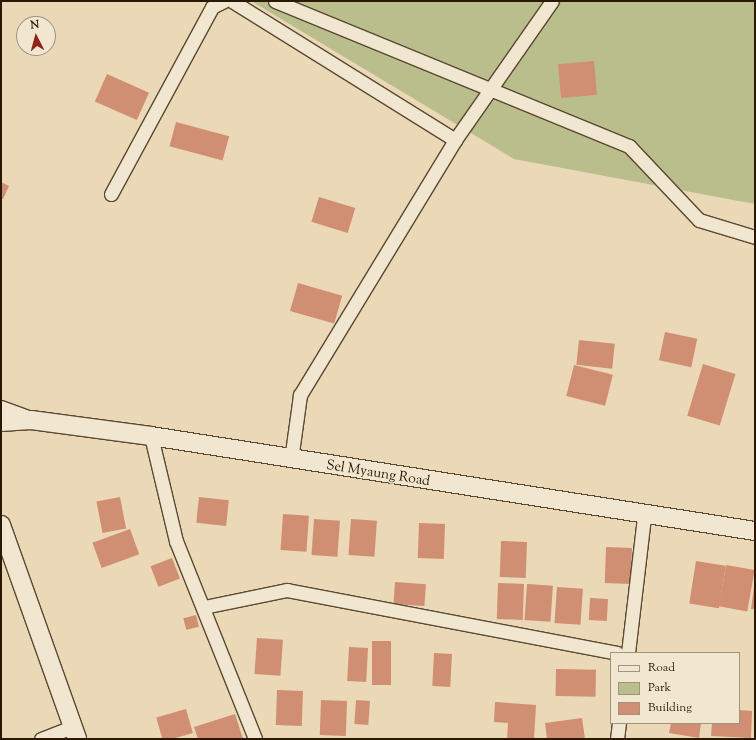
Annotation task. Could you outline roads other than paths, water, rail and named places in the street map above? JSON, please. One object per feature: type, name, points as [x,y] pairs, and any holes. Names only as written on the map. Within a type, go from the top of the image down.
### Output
[{"type":"main road","name":"Sel Myaung Road","points":[[1,422],[31,420],[151,436],[291,460],[644,516],[755,531]]},
{"type":"main road","points":[[1,524],[74,733]]},
{"type":"street","points":[[111,194],[212,7],[224,1]]},
{"type":"street","points":[[232,1],[455,140]]},
{"type":"street","points":[[274,1],[491,88],[629,146],[699,220],[755,237]]},
{"type":"street","points":[[291,460],[300,395],[455,140],[552,1]]},
{"type":"street","points":[[1,409],[31,420]]},
{"type":"street","points":[[151,436],[176,541],[204,607],[255,739]]},
{"type":"street","points":[[628,652],[644,516]]},
{"type":"street","points":[[204,607],[287,590],[612,652]]},
{"type":"street","points":[[618,739],[619,724]]},
{"type":"street","points":[[41,739],[74,733]]}]
